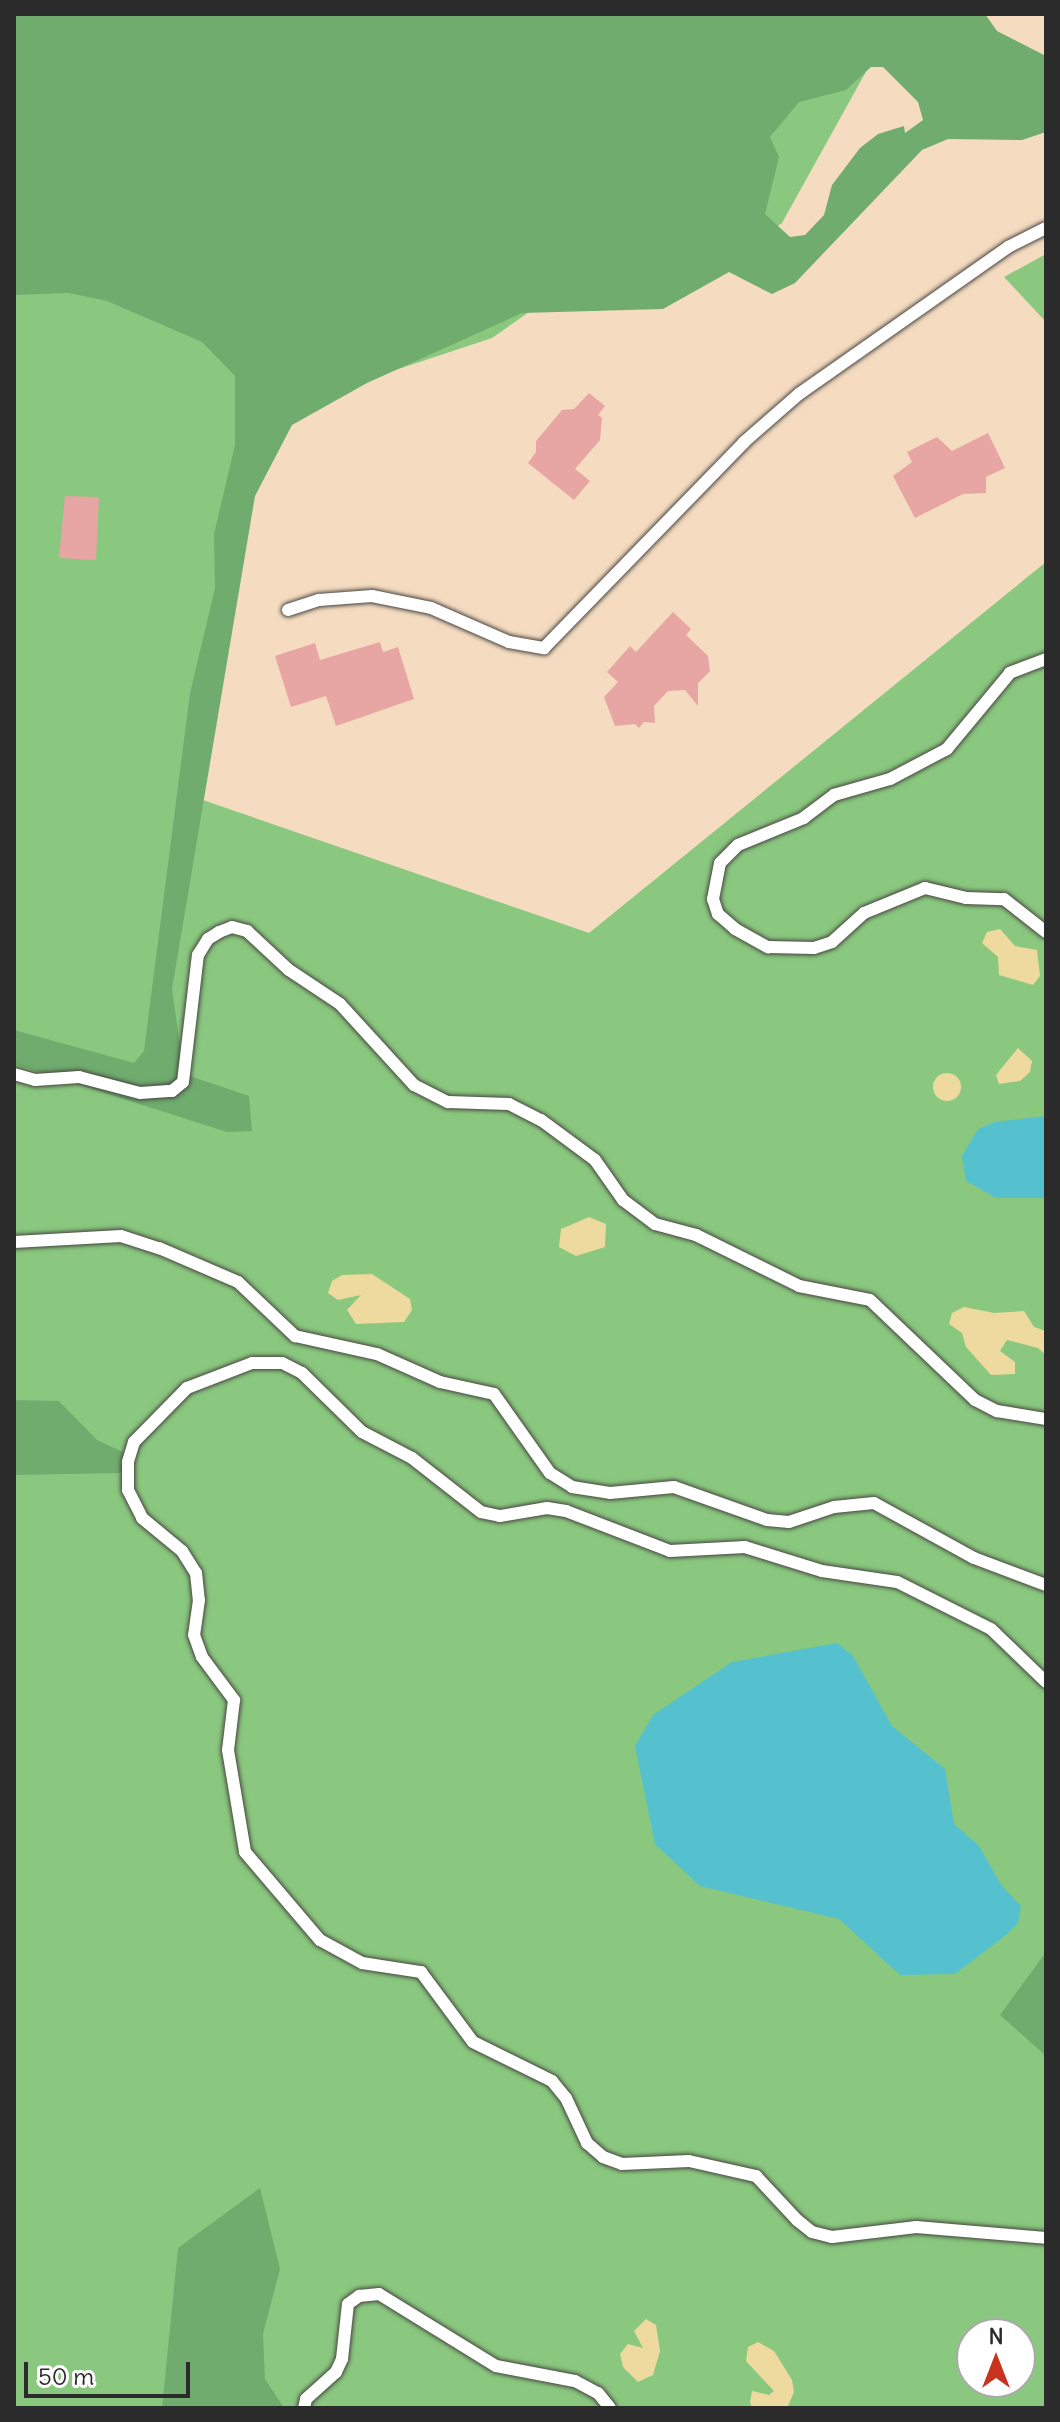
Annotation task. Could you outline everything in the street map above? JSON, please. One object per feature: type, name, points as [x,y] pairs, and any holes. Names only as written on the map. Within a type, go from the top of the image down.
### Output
[{"type":"lane","points":[[288,610],[319,600],[372,596],[431,608],[509,642],[544,648],[744,442],[799,394],[1008,247],[1046,228]]},
{"type":"lane","points":[[1046,659],[1010,673],[947,749],[890,779],[834,795],[804,818],[738,845],[720,863],[713,899],[718,914],[735,929],[768,947],[814,948],[832,942],[864,913],[925,888],[966,898],[1004,899],[1046,932]]},
{"type":"lane","points":[[14,1074],[35,1080],[79,1077],[140,1093],[172,1091],[183,1082],[198,955],[219,932],[232,927],[247,931],[289,970],[340,1004],[414,1085],[448,1102],[509,1104],[541,1120],[595,1160],[623,1200],[655,1224],[696,1235],[799,1286],[870,1300],[975,1400],[997,1411],[1046,1419]]},
{"type":"lane","points":[[14,1242],[121,1236],[203,1266],[238,1282],[295,1336],[377,1354],[440,1382],[494,1394],[550,1473],[572,1487],[610,1493],[674,1487],[767,1520],[789,1522],[834,1507],[874,1503],[974,1558],[1046,1585]]},
{"type":"lane","points":[[1046,1682],[991,1629],[897,1582],[822,1571],[745,1547],[670,1551],[566,1511],[547,1508],[500,1516],[481,1512],[412,1458],[362,1432],[302,1373],[282,1363],[252,1363],[187,1388],[134,1442],[128,1462],[128,1490],[142,1518],[182,1551],[196,1573],[199,1600],[194,1635],[202,1657],[234,1700],[228,1750],[245,1852],[320,1940],[362,1963],[421,1972],[473,2042],[552,2081],[566,2098],[587,2143],[603,2157],[622,2164],[689,2161],[743,2171],[776,2192],[812,2232],[832,2237],[916,2227],[1046,2238]]},
{"type":"lane","points":[[304,2408],[306,2399],[336,2372],[342,2359],[348,2304],[359,2296],[379,2294],[496,2366],[575,2381],[598,2393],[610,2408]]},
{"type":"green space","points":[[14,14],[898,14],[782,223],[690,291],[542,303],[492,338],[250,418],[194,797],[589,933],[1046,562],[1046,2408],[14,2408]]},
{"type":"green space","points":[[14,14],[985,14],[997,31],[1046,56],[1046,132],[1022,140],[948,139],[922,150],[795,283],[772,294],[729,272],[663,309],[522,313],[367,383],[292,425],[255,496],[172,989],[184,1074],[249,1096],[252,1131],[227,1132],[14,1064],[14,1030],[134,1063],[144,1051],[190,693],[215,588],[214,534],[235,445],[235,376],[202,342],[107,301],[69,293],[14,295]],"holes":[[[871,67],[883,67],[918,102],[923,120],[905,133],[904,126],[878,134],[860,148],[832,185],[824,215],[805,235],[790,237],[765,214],[779,157],[770,137],[799,102],[846,90]]]},
{"type":"green space","points":[[1046,254],[1046,322],[1004,277]]},
{"type":"green space","points":[[14,1400],[59,1401],[97,1440],[123,1452],[121,1473],[14,1475]]},
{"type":"green space","points":[[1046,1952],[1046,2056],[1000,2015]]},
{"type":"green space","points":[[260,2188],[280,2269],[263,2334],[265,2379],[284,2408],[162,2408],[178,2248]]},
{"type":"sand","points":[[1000,929],[1015,946],[1037,950],[1040,976],[1033,985],[999,975],[998,957],[982,943],[987,932]]},
{"type":"sand","points":[[1018,1048],[1032,1061],[1030,1072],[1020,1081],[999,1084],[996,1075]]},
{"type":"sand","points":[[947,1073],[957,1077],[961,1087],[957,1097],[947,1101],[937,1097],[933,1087],[937,1077]]},
{"type":"sand","points":[[589,1217],[606,1224],[605,1247],[576,1256],[559,1247],[561,1229]]},
{"type":"sand","points":[[372,1274],[410,1299],[412,1310],[404,1322],[356,1324],[347,1310],[361,1295],[338,1300],[328,1293],[332,1281],[342,1275]]},
{"type":"sand","points":[[964,1307],[994,1313],[1024,1311],[1034,1327],[1046,1331],[1046,1355],[1038,1348],[1007,1340],[1000,1351],[1015,1362],[1015,1374],[991,1375],[966,1347],[962,1333],[949,1324],[952,1313]]},
{"type":"sand","points":[[646,2319],[656,2325],[660,2351],[653,2375],[638,2382],[623,2367],[620,2354],[628,2344],[643,2348],[634,2331]]},
{"type":"sand","points":[[758,2342],[774,2351],[792,2380],[794,2392],[787,2408],[752,2408],[752,2391],[769,2395],[774,2391],[746,2361],[748,2347]]},
{"type":"water","points":[[1046,1116],[1046,1198],[996,1198],[966,1181],[962,1156],[978,1129],[995,1122]]},
{"type":"water","points":[[837,1643],[853,1656],[892,1726],[945,1769],[954,1824],[979,1846],[1002,1886],[1021,1906],[1018,1923],[955,1974],[900,1975],[839,1919],[700,1886],[655,1844],[635,1746],[653,1715],[732,1662]]},
{"type":"building","points":[[589,393],[605,406],[598,415],[602,418],[600,440],[575,469],[590,481],[574,500],[528,463],[536,452],[536,441],[562,410],[574,409]]},
{"type":"building","points":[[988,433],[1005,468],[986,477],[986,493],[963,494],[915,518],[893,476],[912,462],[907,452],[937,437],[952,451]]},
{"type":"building","points":[[65,496],[99,497],[96,560],[59,558]]},
{"type":"building","points":[[673,612],[691,629],[686,635],[708,656],[710,671],[698,683],[698,706],[685,690],[668,691],[654,706],[655,723],[644,722],[639,728],[635,724],[615,726],[604,697],[618,682],[607,672],[630,646],[636,652]]},
{"type":"building","points":[[380,642],[383,652],[398,647],[414,699],[336,726],[326,696],[291,707],[275,656],[315,643],[320,660]]}]
